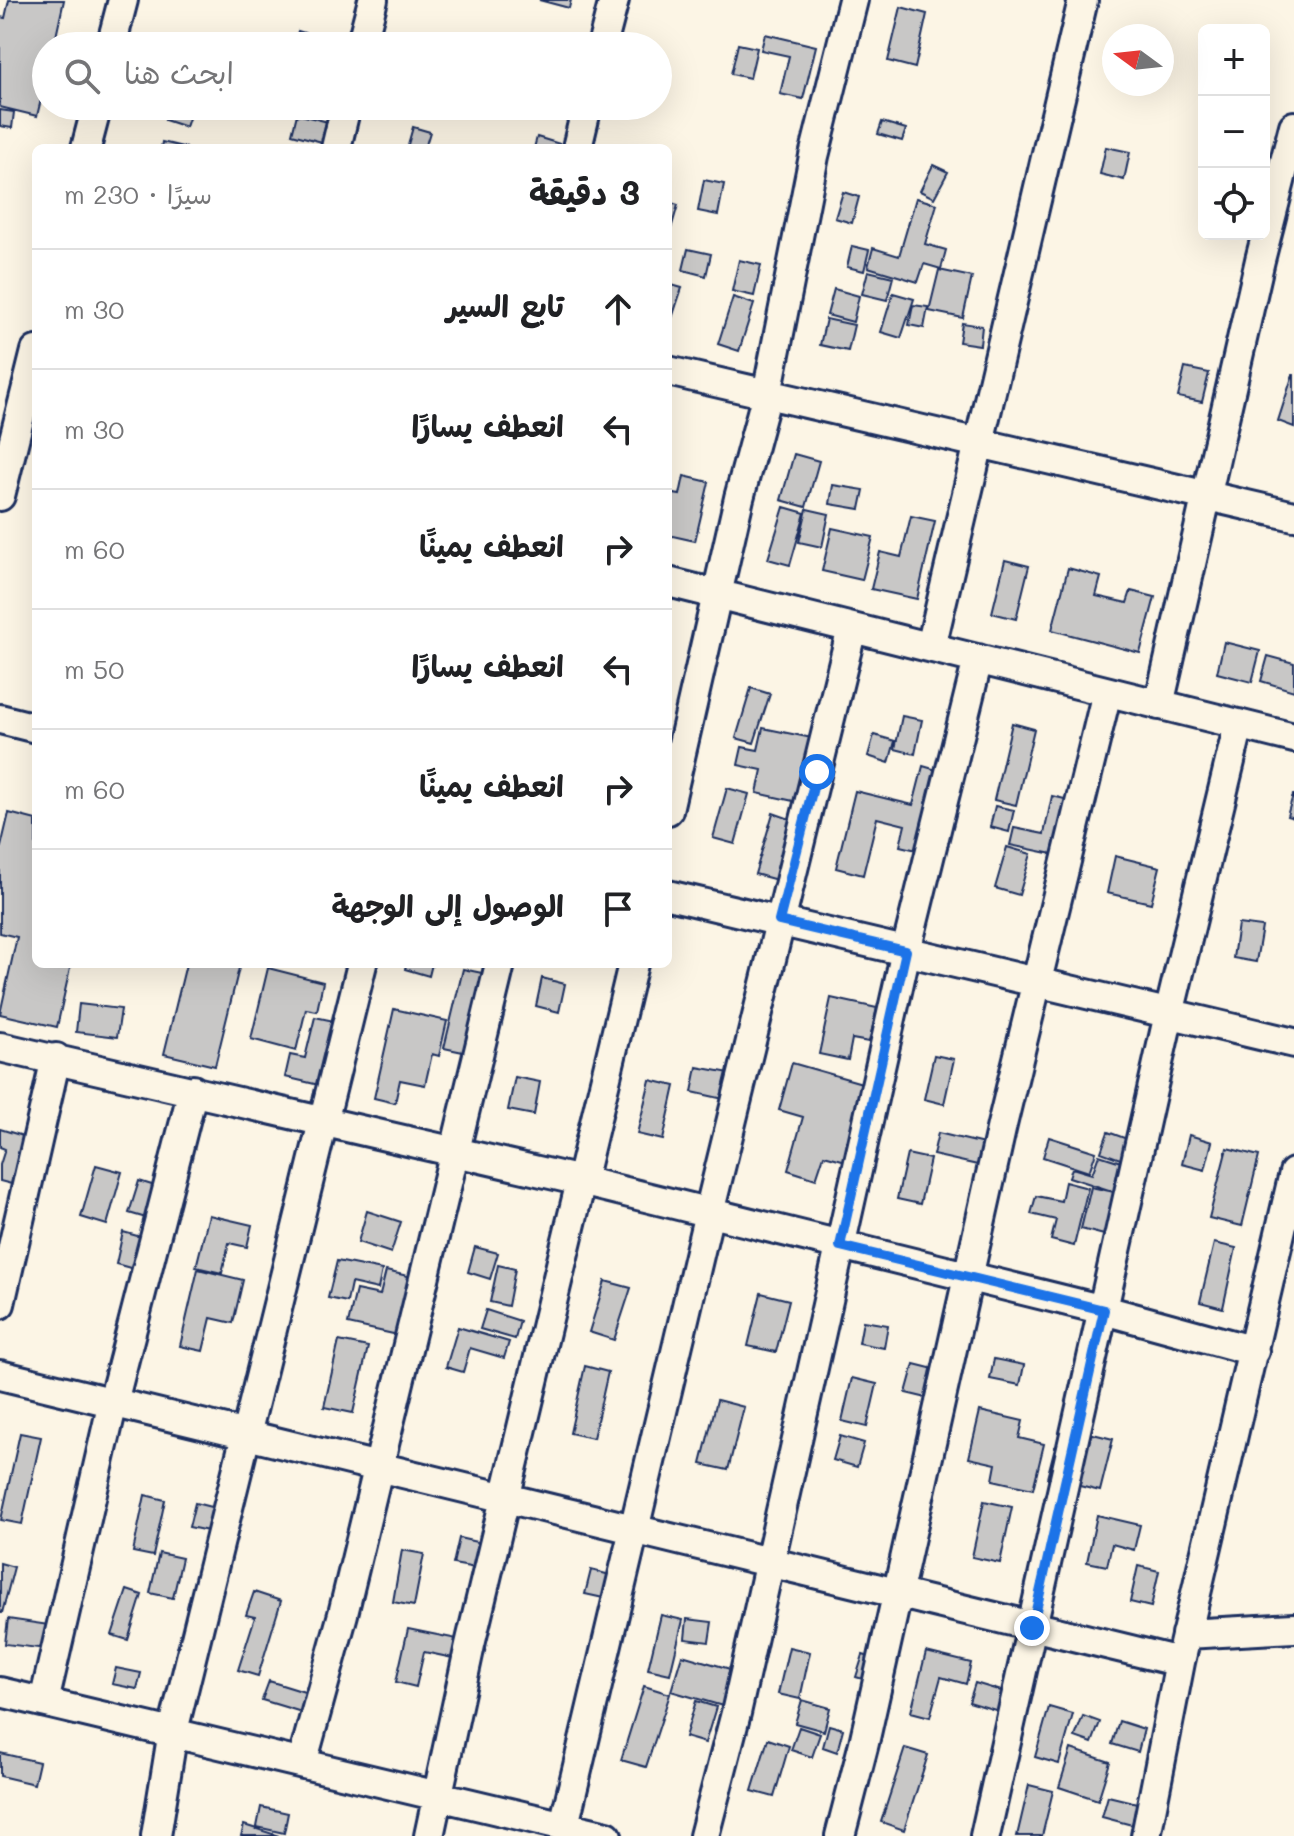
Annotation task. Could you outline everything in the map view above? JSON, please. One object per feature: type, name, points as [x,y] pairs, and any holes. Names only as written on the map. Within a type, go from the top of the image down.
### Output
[{"type":"street","points":[[115,32],[123,0]]},
{"type":"street","points":[[365,32],[373,0]]},
{"type":"street","points":[[606,32],[614,0]]},
{"type":"street","points":[[672,793],[739,498],[767,394],[814,156],[853,0]]},
{"type":"street","points":[[931,647],[1083,0]]},
{"type":"street","points":[[87,144],[93,120]]},
{"type":"street","points":[[337,144],[343,120]]},
{"type":"street","points":[[578,144],[584,120]]},
{"type":"street","points":[[1159,705],[1260,260],[1294,126]]},
{"type":"street","points":[[672,372],[1294,516]]},
{"type":"street","points":[[0,496],[27,424],[32,383]]},
{"type":"street","points":[[672,583],[1294,738]]},
{"type":"street","points":[[564,1825],[779,921],[852,628]]},
{"type":"street","points":[[704,1836],[736,1713],[906,951],[978,659]]},
{"type":"street","points":[[840,1836],[864,1743],[1035,980],[1107,692]]},
{"type":"street","points":[[0,719],[32,727]]},
{"type":"street","points":[[985,1836],[1169,1014],[1239,724]]},
{"type":"street","points":[[672,896],[1294,1043]]},
{"type":"street","points":[[156,1836],[173,1731],[361,968]]},
{"type":"street","points":[[302,1763],[379,1469],[499,968]]},
{"type":"street","points":[[429,1836],[470,1645],[632,968]]},
{"type":"street","points":[[0,1047],[581,1181],[1104,1310],[1254,1351]]},
{"type":"street","points":[[0,1304],[56,1058]]},
{"type":"street","points":[[44,1702],[113,1402],[193,1090]]},
{"type":"street","points":[[1146,1836],[1186,1634],[1294,1173]]},
{"type":"street","points":[[0,1375],[1180,1662]]},
{"type":"street","points":[[1186,1634],[1294,1628]]},
{"type":"street","points":[[0,1692],[607,1836]]},
{"type":"building","points":[[9,0],[64,0],[57,32],[32,32],[32,115],[0,107],[0,17],[5,18]]},
{"type":"building","points":[[539,0],[571,0],[569,8]]},
{"type":"building","points":[[901,7],[927,14],[915,68],[888,61]]},
{"type":"building","points":[[765,34],[816,46],[803,99],[780,94],[789,56],[761,50]]},
{"type":"building","points":[[738,44],[757,48],[750,78],[731,74]]},
{"type":"building","points":[[0,110],[14,112],[12,128],[0,126]]},
{"type":"building","points":[[165,120],[188,120],[186,127]]},
{"type":"building","points":[[296,120],[328,122],[322,142],[292,134]]},
{"type":"building","points":[[882,122],[906,129],[902,141],[878,134]]},
{"type":"building","points":[[413,127],[430,132],[426,144],[408,144]]},
{"type":"building","points":[[537,137],[560,144],[535,144]]},
{"type":"building","points":[[1106,147],[1130,152],[1124,180],[1100,174]]},
{"type":"building","points":[[933,165],[948,172],[934,198],[920,191]]},
{"type":"building","points":[[704,180],[724,184],[718,215],[698,211]]},
{"type":"building","points":[[843,192],[859,197],[852,223],[835,218]]},
{"type":"building","points":[[916,198],[937,204],[925,244],[946,250],[941,269],[924,264],[918,282],[868,267],[873,248],[899,256]]},
{"type":"building","points":[[672,203],[678,205],[672,225]]},
{"type":"building","points":[[852,246],[869,250],[864,271],[847,267]]},
{"type":"building","points":[[688,249],[711,254],[706,276],[683,270]]},
{"type":"building","points":[[739,260],[761,265],[754,296],[732,291]]},
{"type":"building","points":[[939,270],[972,277],[963,318],[929,311]]},
{"type":"building","points":[[868,271],[893,277],[887,300],[862,294]]},
{"type":"building","points":[[672,285],[682,288],[672,318]]},
{"type":"building","points":[[834,289],[859,296],[853,322],[827,315]]},
{"type":"building","points":[[893,293],[914,299],[901,338],[881,332]]},
{"type":"building","points":[[733,297],[754,304],[739,351],[718,344]]},
{"type":"building","points":[[913,305],[928,307],[924,328],[909,325]]},
{"type":"building","points":[[826,319],[854,325],[848,351],[820,345]]},
{"type":"building","points":[[962,323],[982,326],[980,345],[959,342]]},
{"type":"building","points":[[1185,368],[1209,373],[1202,402],[1178,397]]},
{"type":"building","points":[[1294,374],[1294,427],[1278,421]]},
{"type":"building","points":[[794,454],[819,461],[806,507],[781,500]]},
{"type":"building","points":[[684,476],[709,482],[695,541],[672,536],[672,494],[680,495]]},
{"type":"building","points":[[833,485],[864,490],[860,509],[830,504]]},
{"type":"building","points":[[784,507],[805,513],[790,565],[768,559]]},
{"type":"building","points":[[807,509],[829,514],[822,547],[799,542]]},
{"type":"building","points":[[911,516],[935,521],[917,599],[871,589],[880,552],[901,557]]},
{"type":"building","points":[[832,528],[873,537],[862,580],[822,571]]},
{"type":"building","points":[[1005,560],[1029,566],[1016,619],[992,613]]},
{"type":"building","points":[[1068,568],[1101,577],[1096,596],[1127,603],[1131,591],[1155,597],[1140,653],[1052,630]]},
{"type":"building","points":[[1224,642],[1260,651],[1252,682],[1217,673]]},
{"type":"building","points":[[1268,656],[1294,663],[1294,691],[1261,681]]},
{"type":"building","points":[[751,688],[770,694],[754,743],[736,738]]},
{"type":"building","points":[[902,716],[922,720],[915,754],[895,749]]},
{"type":"building","points":[[1012,723],[1034,729],[1016,805],[994,800]]},
{"type":"building","points":[[763,728],[812,738],[798,802],[757,793],[762,770],[738,765],[742,747],[758,750]]},
{"type":"building","points":[[874,735],[895,741],[889,763],[868,756]]},
{"type":"building","points":[[923,766],[940,771],[921,851],[900,846],[905,825],[877,818],[863,875],[836,868],[855,791],[913,805]]},
{"type":"building","points":[[727,788],[749,794],[735,844],[713,838]]},
{"type":"building","points":[[1294,795],[1294,818],[1287,816]]},
{"type":"building","points":[[1052,796],[1069,800],[1058,855],[1010,845],[1014,828],[1044,834]]},
{"type":"building","points":[[995,806],[1014,810],[1009,832],[990,827]]},
{"type":"building","points":[[9,813],[32,819],[32,968],[70,968],[57,1027],[0,1014],[17,937],[0,933],[0,851]]},
{"type":"building","points":[[773,813],[796,821],[777,880],[755,874]]},
{"type":"building","points":[[1007,847],[1031,854],[1019,895],[995,888]]},
{"type":"building","points":[[1115,856],[1160,867],[1151,903],[1107,893]]},
{"type":"building","points":[[1238,924],[1262,927],[1256,962],[1233,958]]},
{"type":"building","points":[[185,968],[239,968],[215,1066],[164,1054]]},
{"type":"building","points":[[268,968],[323,982],[317,1011],[306,1009],[296,1051],[251,1039]]},
{"type":"building","points":[[405,968],[431,968],[429,976]]},
{"type":"building","points":[[463,969],[482,973],[463,1052],[444,1048]]},
{"type":"building","points":[[542,978],[565,984],[559,1012],[536,1006]]},
{"type":"building","points":[[831,998],[877,1008],[869,1042],[852,1039],[848,1060],[819,1054]]},
{"type":"building","points":[[79,1004],[121,1009],[117,1037],[76,1032]]},
{"type":"building","points":[[394,1009],[447,1021],[439,1056],[432,1054],[425,1085],[400,1080],[395,1103],[374,1098]]},
{"type":"building","points":[[315,1017],[334,1021],[319,1085],[285,1077],[290,1055],[305,1058]]},
{"type":"building","points":[[934,1055],[954,1059],[944,1104],[924,1099]]},
{"type":"building","points":[[792,1063],[869,1085],[846,1161],[824,1155],[816,1179],[788,1170],[803,1117],[779,1110]]},
{"type":"building","points":[[697,1067],[730,1073],[724,1099],[692,1092]]},
{"type":"building","points":[[515,1077],[540,1082],[534,1115],[508,1110]]},
{"type":"building","points":[[650,1080],[675,1086],[663,1140],[637,1134]]},
{"type":"building","points":[[0,1129],[33,1139],[19,1186],[0,1181],[0,1165],[5,1149],[0,1147]]},
{"type":"building","points":[[1108,1132],[1130,1140],[1123,1160],[1101,1152]]},
{"type":"building","points":[[938,1133],[988,1145],[982,1166],[933,1155]]},
{"type":"building","points":[[1189,1135],[1212,1142],[1205,1170],[1182,1164]]},
{"type":"building","points":[[1049,1137],[1096,1152],[1089,1172],[1043,1157]]},
{"type":"building","points":[[1227,1148],[1259,1156],[1242,1226],[1209,1218]]},
{"type":"building","points":[[907,1154],[930,1159],[920,1204],[897,1199]]},
{"type":"building","points":[[1099,1155],[1124,1163],[1115,1192],[1069,1177],[1072,1168],[1092,1174]]},
{"type":"building","points":[[96,1165],[122,1172],[107,1225],[81,1217]]},
{"type":"building","points":[[139,1181],[155,1186],[146,1218],[129,1213]]},
{"type":"building","points":[[1065,1182],[1088,1188],[1074,1246],[1051,1240],[1056,1220],[1031,1214],[1036,1196],[1061,1201]]},
{"type":"building","points":[[1091,1187],[1114,1192],[1104,1235],[1081,1229]]},
{"type":"building","points":[[367,1211],[401,1222],[391,1253],[358,1242]]},
{"type":"building","points":[[209,1215],[252,1225],[247,1247],[229,1243],[222,1273],[196,1267]]},
{"type":"building","points":[[123,1232],[141,1237],[134,1269],[116,1264]]},
{"type":"building","points":[[1214,1243],[1236,1248],[1223,1308],[1200,1302]]},
{"type":"building","points":[[475,1247],[498,1253],[490,1279],[468,1272]]},
{"type":"building","points":[[337,1261],[382,1270],[378,1289],[351,1283],[347,1302],[328,1298]]},
{"type":"building","points":[[498,1265],[515,1269],[508,1306],[490,1302]]},
{"type":"building","points":[[198,1269],[243,1280],[233,1323],[211,1318],[203,1351],[180,1346]]},
{"type":"building","points":[[386,1271],[412,1277],[398,1335],[348,1324],[356,1290],[380,1295]]},
{"type":"building","points":[[605,1281],[631,1288],[614,1340],[589,1332]]},
{"type":"building","points":[[761,1293],[789,1300],[776,1352],[748,1346]]},
{"type":"building","points":[[486,1310],[520,1321],[515,1339],[480,1329]]},
{"type":"building","points":[[863,1321],[888,1325],[884,1348],[859,1343]]},
{"type":"building","points":[[458,1327],[509,1342],[504,1358],[470,1348],[463,1372],[446,1367]]},
{"type":"building","points":[[339,1341],[368,1347],[353,1413],[324,1407]]},
{"type":"building","points":[[994,1359],[1024,1365],[1020,1385],[990,1379]]},
{"type":"building","points":[[914,1364],[938,1370],[931,1399],[906,1393]]},
{"type":"building","points":[[585,1366],[608,1372],[593,1438],[570,1433]]},
{"type":"building","points":[[852,1378],[877,1384],[867,1427],[842,1421]]},
{"type":"building","points":[[717,1400],[744,1407],[728,1470],[701,1464]]},
{"type":"building","points":[[980,1411],[1023,1421],[1019,1438],[1044,1444],[1033,1489],[993,1480],[996,1464],[969,1458]]},
{"type":"building","points":[[1085,1432],[1113,1439],[1100,1491],[1047,1478],[1055,1447],[1080,1453]]},
{"type":"building","points":[[20,1433],[41,1437],[22,1524],[1,1520]]},
{"type":"building","points":[[840,1436],[864,1443],[857,1467],[833,1460]]},
{"type":"building","points":[[145,1495],[165,1500],[153,1556],[133,1552]]},
{"type":"building","points":[[984,1501],[1012,1507],[1000,1563],[972,1557]]},
{"type":"building","points":[[195,1503],[219,1509],[213,1532],[189,1527]]},
{"type":"building","points":[[1097,1515],[1140,1525],[1134,1550],[1112,1544],[1107,1566],[1087,1562]]},
{"type":"building","points":[[459,1538],[481,1543],[476,1568],[453,1564]]},
{"type":"building","points":[[402,1550],[424,1554],[414,1606],[393,1602]]},
{"type":"building","points":[[159,1553],[182,1558],[173,1598],[150,1593]]},
{"type":"building","points":[[0,1563],[14,1567],[2,1613],[0,1613]]},
{"type":"building","points":[[1138,1566],[1159,1571],[1151,1607],[1130,1602]]},
{"type":"building","points":[[591,1570],[614,1576],[608,1599],[585,1594]]},
{"type":"building","points":[[127,1590],[142,1595],[128,1640],[112,1635]]},
{"type":"building","points":[[254,1592],[281,1601],[258,1676],[238,1670],[255,1617],[246,1615]]},
{"type":"building","points":[[661,1615],[683,1620],[670,1674],[648,1669]]},
{"type":"building","points":[[8,1619],[49,1625],[46,1649],[5,1644]]},
{"type":"building","points":[[687,1619],[712,1622],[709,1642],[685,1639]]},
{"type":"building","points":[[408,1629],[457,1639],[453,1658],[424,1652],[416,1687],[396,1682]]},
{"type":"building","points":[[789,1647],[810,1652],[800,1699],[778,1694]]},
{"type":"building","points":[[926,1652],[971,1663],[966,1684],[941,1677],[930,1717],[911,1712]]},
{"type":"building","points":[[682,1655],[737,1671],[726,1707],[671,1691]]},
{"type":"building","points":[[863,1655],[893,1664],[887,1686],[856,1677]]},
{"type":"building","points":[[116,1668],[141,1673],[137,1689],[112,1684]]},
{"type":"building","points":[[269,1681],[311,1694],[305,1713],[262,1700]]},
{"type":"building","points":[[975,1683],[1008,1693],[1002,1712],[969,1702]]},
{"type":"building","points":[[644,1686],[670,1694],[646,1767],[621,1760]]},
{"type":"building","points":[[802,1700],[830,1708],[824,1731],[795,1723]]},
{"type":"building","points":[[696,1701],[716,1707],[705,1743],[685,1737]]},
{"type":"building","points":[[1049,1707],[1073,1714],[1059,1764],[1035,1757]]},
{"type":"building","points":[[1083,1716],[1100,1722],[1092,1743],[1075,1737]]},
{"type":"building","points":[[1119,1721],[1144,1729],[1138,1752],[1112,1744]]},
{"type":"building","points":[[829,1725],[843,1729],[837,1752],[823,1747]]},
{"type":"building","points":[[799,1727],[820,1734],[812,1757],[791,1750]]},
{"type":"building","points":[[768,1739],[789,1746],[774,1797],[752,1791]]},
{"type":"building","points":[[905,1748],[928,1755],[904,1830],[881,1822]]},
{"type":"building","points":[[1071,1749],[1110,1762],[1098,1800],[1059,1787]]},
{"type":"building","points":[[0,1753],[39,1762],[34,1784],[0,1776]]},
{"type":"building","points":[[1029,1785],[1053,1791],[1042,1836],[1017,1836]]},
{"type":"building","points":[[1108,1796],[1137,1803],[1132,1825],[1102,1817]]},
{"type":"building","points":[[261,1807],[288,1813],[284,1833],[257,1827]]},
{"type":"building","points":[[244,1825],[279,1836],[241,1836]]},
{"type":"route","points":[[817,772],[779,921],[906,951],[840,1246],[1104,1310],[1032,1628]]}]
